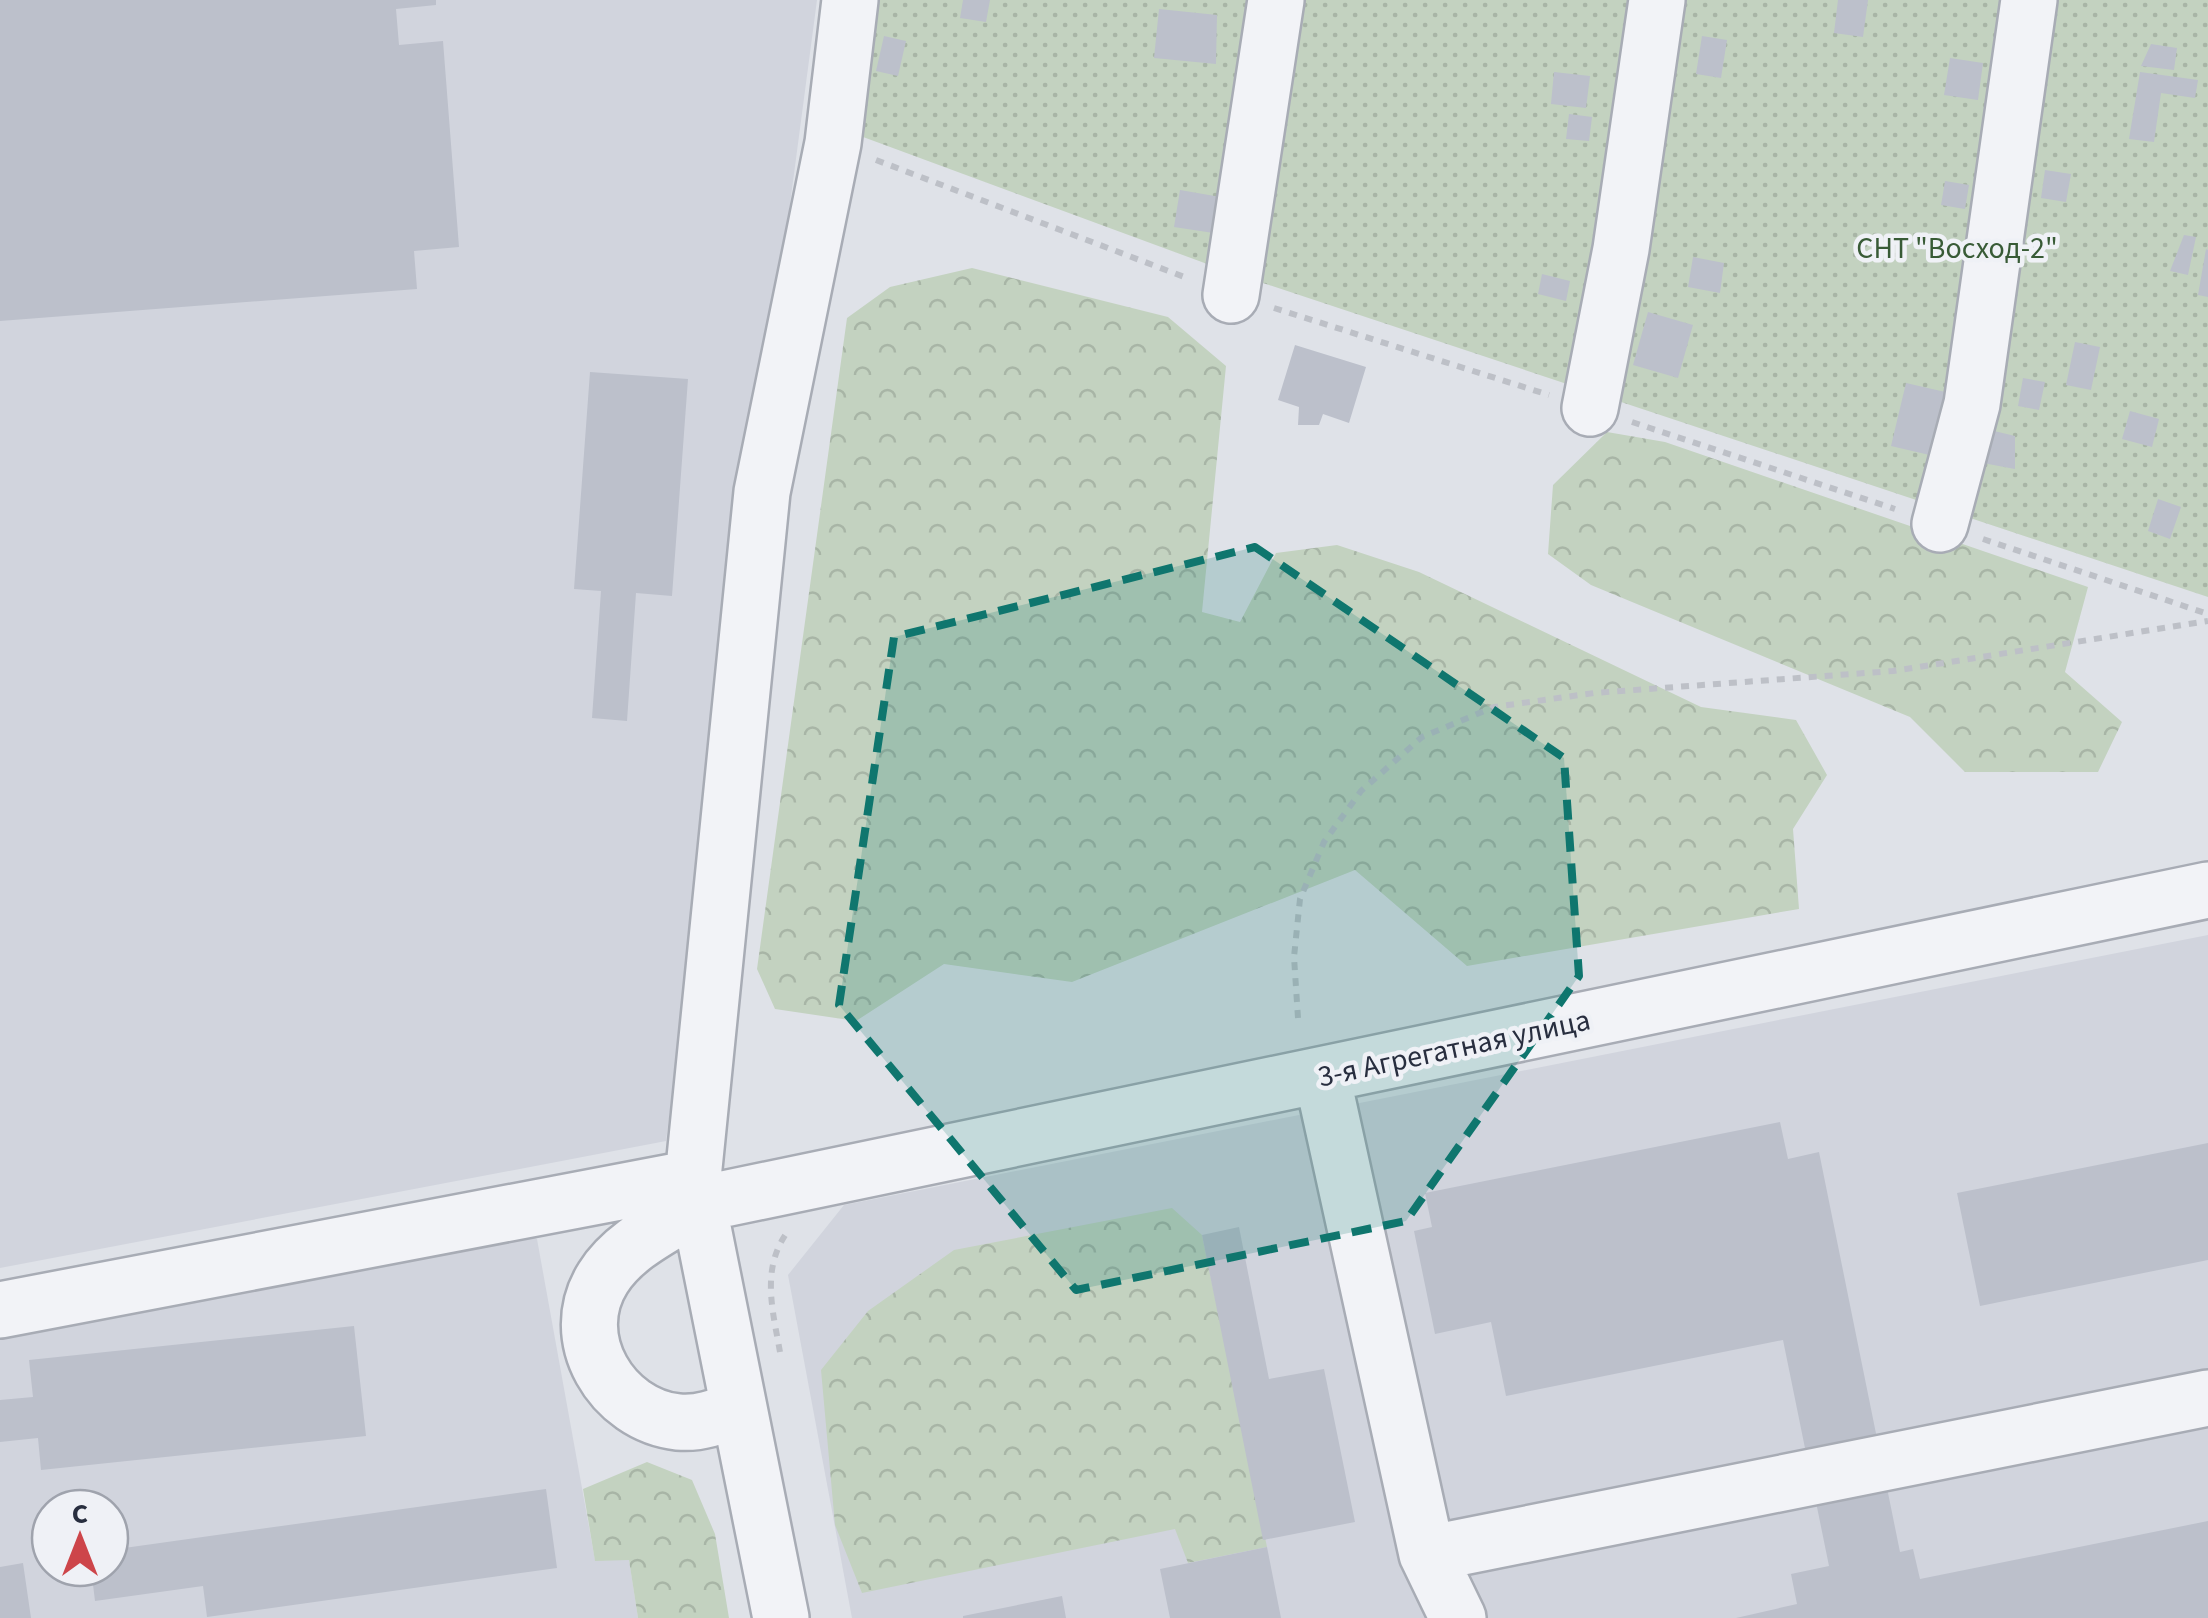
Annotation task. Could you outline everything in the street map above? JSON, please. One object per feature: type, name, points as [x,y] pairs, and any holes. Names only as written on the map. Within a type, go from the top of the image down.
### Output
[{"type":"street","points":[[781,1618],[697,1191],[762,492],[833,143],[850,0]]},
{"type":"street","points":[[1231,295],[1276,0]]},
{"type":"street","points":[[1590,408],[1621,249],[1656,0]]},
{"type":"street","points":[[1940,524],[1972,404],[2029,0]]},
{"type":"street","name":"3-я Агрегатная улица","points":[[0,1310],[697,1191],[1322,1076],[2208,890]]},
{"type":"street","points":[[1322,1076],[1428,1554],[1458,1618]]},
{"type":"street","points":[[697,1191],[620,1256],[600,1281],[590,1312],[591,1344],[602,1374],[622,1398],[649,1415],[680,1422],[712,1420],[738,1408]]},
{"type":"street","points":[[1428,1554],[2208,1398]]},
{"type":"path","points":[[833,143],[1231,295],[1590,408],[2208,618]]},
{"type":"path","points":[[1298,1018],[1294,956],[1300,900],[1324,842],[1362,790],[1422,737],[1494,706],[1893,670],[2208,618]]},
{"type":"path","points":[[783,1370],[769,1294],[780,1242],[795,1222]]},
{"type":"highlighted area","points":[[1255,547],[1564,758],[1579,976],[1406,1221],[1076,1290],[839,1005],[894,637]]},
{"type":"shaded area","points":[[0,0],[817,0],[666,1141],[0,1268]]},
{"type":"shaded area","points":[[2208,935],[2208,1618],[852,1618],[788,1275],[844,1205]]},
{"type":"shaded area","points":[[524,1233],[537,1239],[595,1560],[629,1559],[638,1618],[0,1618],[0,1335]]},
{"type":"green space","name":"СНТ \"Восход-2\"","points":[[873,0],[2208,0],[2208,597],[1218,268],[855,134]]},
{"type":"green space","points":[[972,268],[1168,317],[1226,366],[1202,612],[1240,622],[1276,553],[1337,545],[1419,572],[1701,707],[1796,720],[1827,775],[1793,829],[1799,909],[1467,966],[1355,870],[1072,982],[944,964],[856,1021],[775,1009],[757,969],[847,318],[890,287]]},
{"type":"green space","points":[[1607,432],[1665,442],[2088,587],[2065,672],[2122,722],[2098,772],[1965,772],[1910,717],[1591,585],[1548,554],[1553,485]]},
{"type":"green space","points":[[1172,1208],[1202,1235],[1267,1547],[1188,1563],[1175,1529],[862,1593],[835,1525],[821,1370],[868,1311],[954,1250]]},
{"type":"green space","points":[[647,1462],[692,1480],[715,1534],[729,1618],[638,1618],[629,1560],[595,1561],[583,1489]]},
{"type":"building","points":[[0,0],[436,0],[436,5],[396,9],[399,45],[443,41],[459,247],[414,251],[417,289],[0,321]]},
{"type":"building","points":[[963,0],[990,0],[986,22],[960,18]]},
{"type":"building","points":[[1838,0],[1868,0],[1863,37],[1834,33]]},
{"type":"building","points":[[1159,9],[1217,15],[1216,64],[1154,58]]},
{"type":"building","points":[[884,36],[906,41],[898,76],[876,71]]},
{"type":"building","points":[[1702,36],[1727,40],[1721,78],[1696,74]]},
{"type":"building","points":[[2151,44],[2177,48],[2174,70],[2141,66]]},
{"type":"building","points":[[1950,58],[1983,63],[1978,100],[1944,95]]},
{"type":"building","points":[[1554,72],[1590,76],[1586,108],[1551,104]]},
{"type":"building","points":[[2140,72],[2198,80],[2195,98],[2161,93],[2154,142],[2129,139]]},
{"type":"building","points":[[1569,114],[1592,117],[1589,141],[1566,139]]},
{"type":"building","points":[[2045,170],[2071,174],[2066,202],[2041,198]]},
{"type":"building","points":[[1945,181],[1969,185],[1965,209],[1941,205]]},
{"type":"building","points":[[1180,190],[1226,198],[1220,234],[1174,227]]},
{"type":"building","points":[[2184,235],[2196,237],[2188,275],[2170,271]]},
{"type":"building","points":[[2208,250],[2208,297],[2198,295]]},
{"type":"building","points":[[1693,257],[1724,263],[1720,293],[1688,287]]},
{"type":"building","points":[[1542,274],[1570,281],[1566,301],[1538,294]]},
{"type":"building","points":[[1648,312],[1693,325],[1678,378],[1633,365]]},
{"type":"building","points":[[2075,342],[2100,347],[2091,390],[2066,385]]},
{"type":"building","points":[[1295,345],[1366,367],[1349,423],[1323,414],[1319,425],[1298,425],[1299,407],[1278,400]]},
{"type":"building","points":[[590,372],[688,379],[672,596],[636,593],[627,721],[592,718],[601,591],[574,589]]},
{"type":"building","points":[[2023,378],[2045,382],[2039,410],[2018,406]]},
{"type":"building","points":[[1906,383],[1954,394],[1938,457],[1891,446]]},
{"type":"building","points":[[2130,411],[2159,419],[2152,447],[2122,439]]},
{"type":"building","points":[[1990,430],[2015,436],[2015,469],[1983,463]]},
{"type":"building","points":[[2158,499],[2181,507],[2170,539],[2148,531]]},
{"type":"building","points":[[1780,1122],[1788,1159],[1819,1152],[1900,1552],[1913,1549],[1920,1579],[2208,1521],[2208,1618],[1736,1618],[1797,1604],[1791,1574],[1829,1566],[1783,1340],[1506,1396],[1491,1322],[1435,1334],[1414,1231],[1432,1227],[1425,1193]]},
{"type":"building","points":[[2208,1143],[2208,1260],[1980,1306],[1957,1193]]},
{"type":"building","points":[[1239,1227],[1269,1379],[1324,1369],[1355,1522],[1263,1540],[1202,1235]]},
{"type":"building","points":[[354,1326],[366,1436],[41,1470],[38,1438],[0,1442],[0,1400],[33,1397],[29,1360]]},
{"type":"building","points":[[546,1489],[557,1568],[207,1617],[203,1586],[95,1601],[93,1588],[130,1588],[130,1547]]},
{"type":"building","points":[[1267,1547],[1281,1618],[1170,1618],[1160,1569]]},
{"type":"building","points":[[23,1563],[31,1618],[0,1618],[0,1567]]},
{"type":"building","points":[[1062,1596],[1066,1618],[963,1618],[963,1616]]}]
